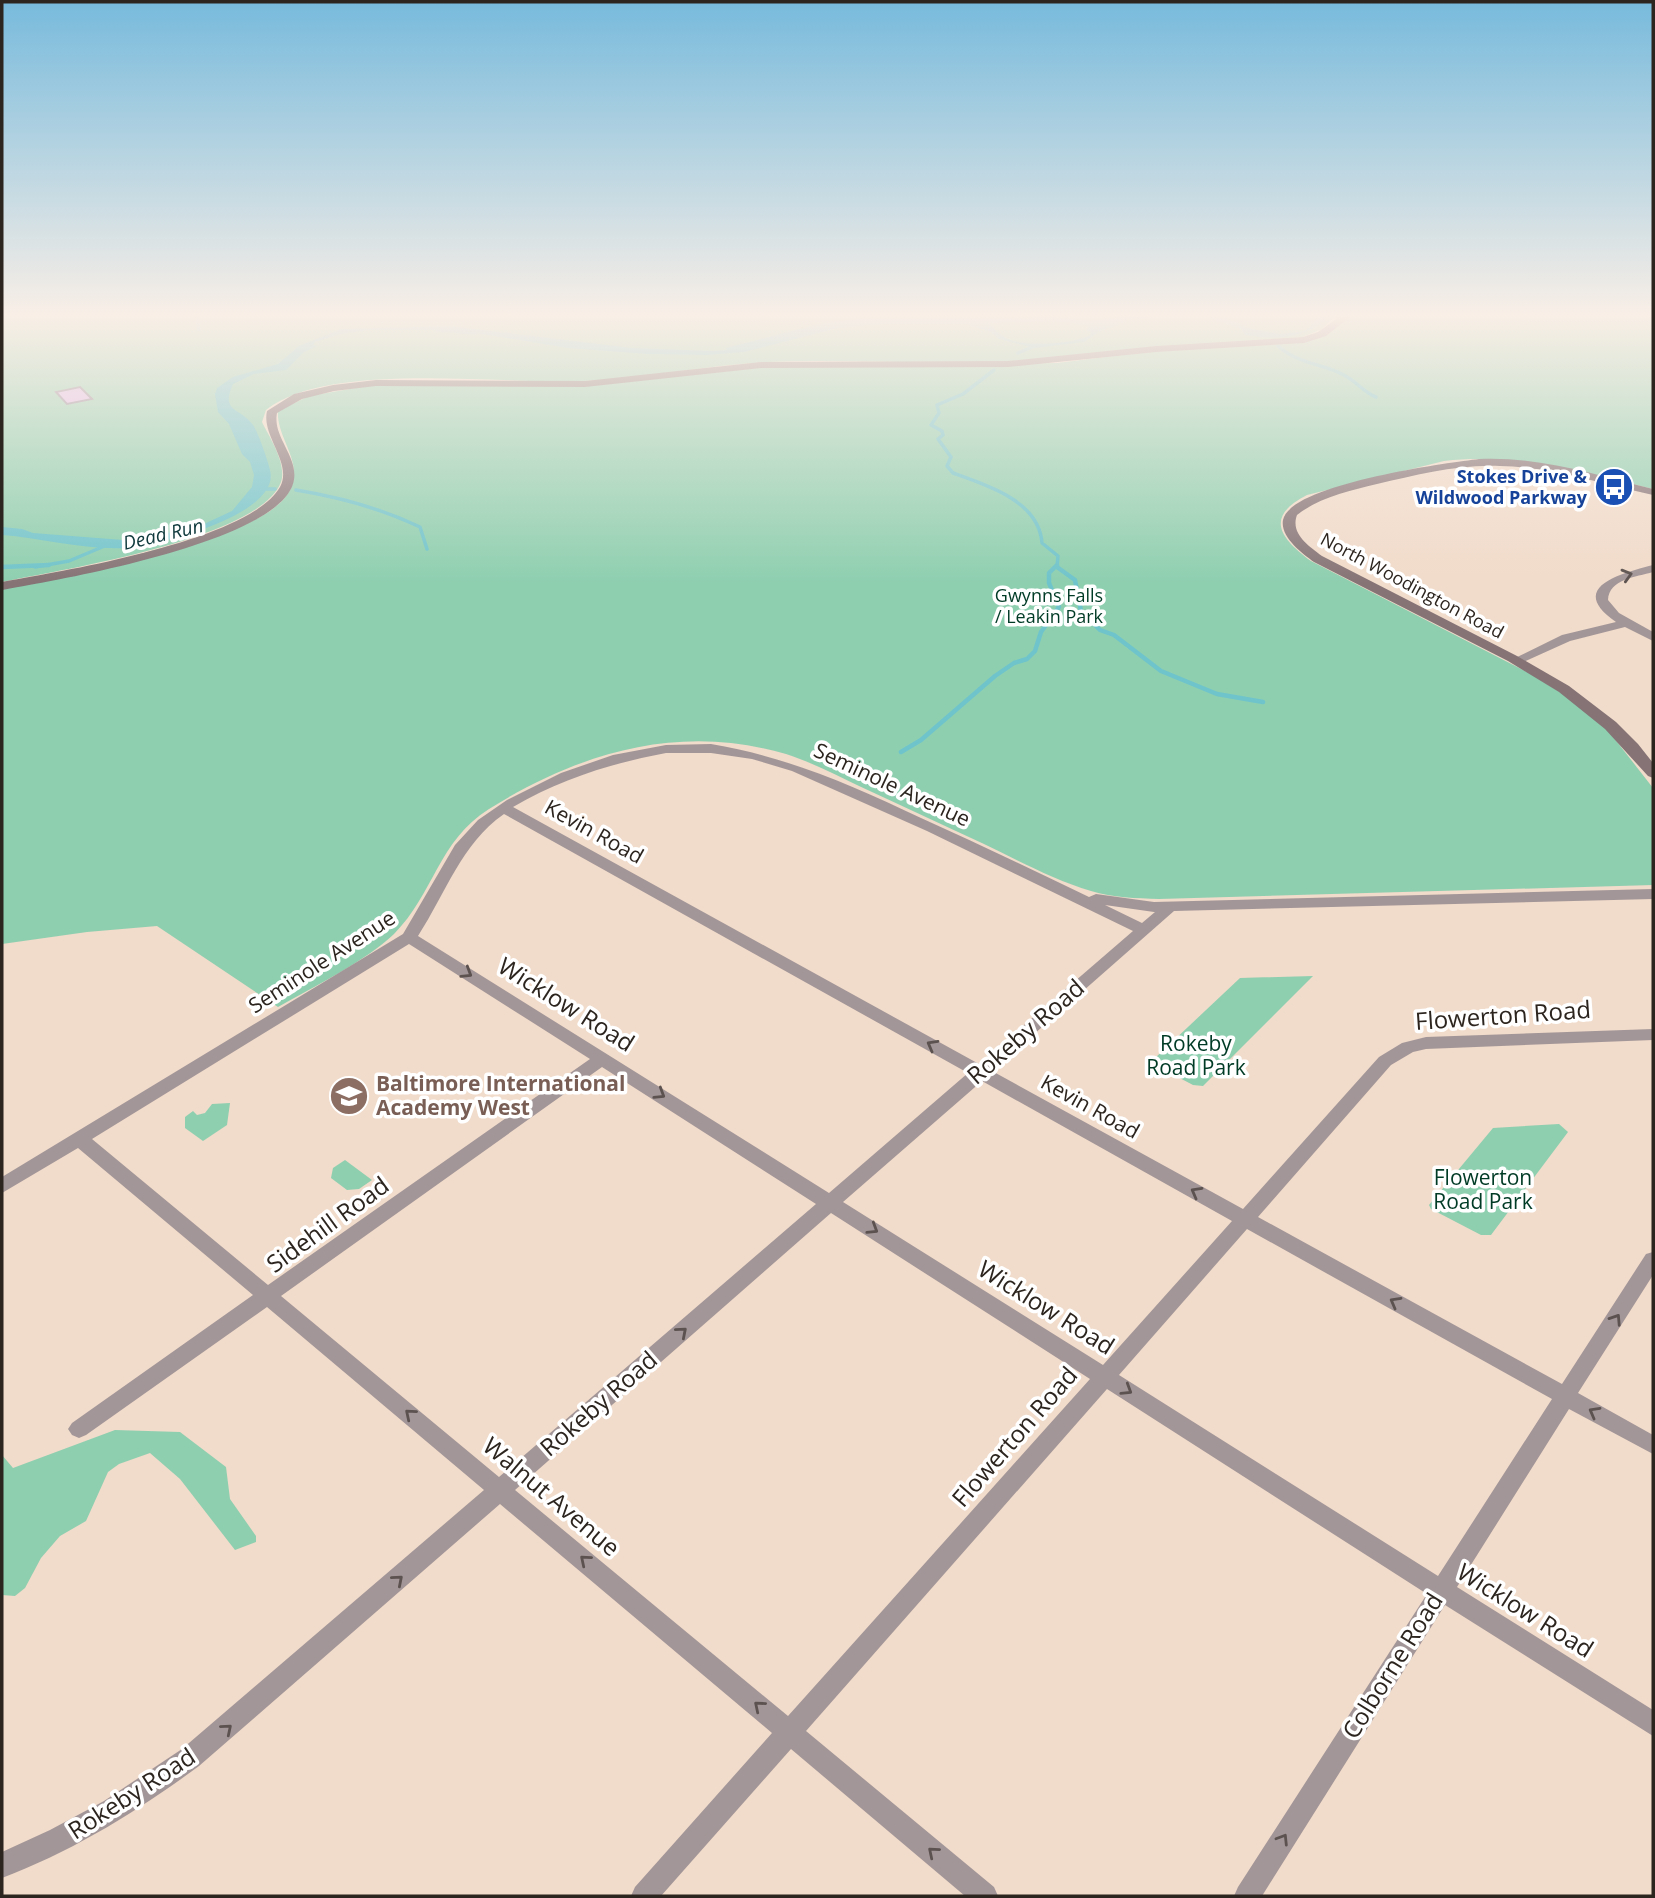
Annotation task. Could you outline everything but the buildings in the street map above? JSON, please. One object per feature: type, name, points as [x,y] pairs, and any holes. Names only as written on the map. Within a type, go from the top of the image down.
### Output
[{"type":"street","points":[[2,586],[148,555],[196,540],[256,516],[282,494],[288,479],[287,462],[270,421],[272,411],[282,406]]},
{"type":"street","name":"North Woodington Road","points":[[1653,492],[1560,469],[1499,462],[1467,462],[1432,467],[1308,501],[1291,514],[1289,522],[1297,541],[1318,559],[1517,660],[1575,695],[1627,739],[1653,773]]},
{"type":"street","points":[[1653,568],[1617,578],[1603,588],[1602,601],[1606,608],[1627,623],[1653,637]]},
{"type":"street","points":[[1517,660],[1566,638],[1627,623]]},
{"type":"street","name":"Seminole Avenue","points":[[2,1186],[409,937],[424,916],[460,848],[485,820],[551,782],[611,759],[659,749],[731,749],[796,766],[1064,889],[1141,929]]},
{"type":"street","name":"Kevin Road","points":[[504,808],[1653,1445]]},
{"type":"street","points":[[1064,889],[1113,903],[1171,906],[1653,894]]},
{"type":"street","name":"Rokeby Road","points":[[2,1865],[54,1844],[113,1812],[171,1775],[831,1203],[1141,929],[1171,906]]},
{"type":"street","name":"Wicklow Road","points":[[409,937],[1653,1724]]},
{"type":"street","name":"Flowerton Road","points":[[644,1896],[1385,1061],[1408,1047],[1447,1041],[1653,1034]]},
{"type":"street","name":"Sidehill Road","points":[[79,1429],[603,1058]]},
{"type":"street","name":"Walnut Avenue","points":[[81,1140],[985,1896]]},
{"type":"street","name":"Colborne Road","points":[[1247,1896],[1653,1259]]},
{"type":"green space","points":[[2,406],[274,406],[266,410],[262,422],[280,459],[282,475],[281,482],[265,502],[237,520],[199,536],[110,560],[2,582]]},
{"type":"green space","name":"Gwynns Falls / Leakin Park","points":[[289,406],[1653,406],[1653,489],[1524,462],[1471,459],[1444,461],[1307,495],[1285,511],[1281,528],[1291,544],[1311,561],[1529,673],[1576,702],[1607,729],[1653,788],[1653,885],[1159,899],[1116,896],[1077,887],[1050,876],[795,757],[747,745],[669,743],[632,748],[595,758],[559,772],[489,809],[458,836],[419,902],[394,934],[354,964],[278,1007],[157,926],[87,932],[2,944],[2,588],[217,534],[268,512],[287,495],[294,478],[292,459],[278,421],[278,411]]},
{"type":"green space","name":"Rokeby Road Park","points":[[1313,976],[1203,1086],[1193,1085],[1153,1064],[1154,1059],[1240,978]]},
{"type":"green space","points":[[230,1103],[227,1125],[203,1141],[185,1128],[185,1117],[193,1111],[197,1115],[205,1113],[212,1104]]},
{"type":"green space","name":"Flowerton Road Park","points":[[1559,1124],[1568,1132],[1491,1235],[1481,1235],[1431,1209],[1429,1205],[1493,1128]]},
{"type":"green space","points":[[345,1160],[372,1180],[359,1189],[347,1190],[331,1178],[333,1168]]},
{"type":"green space","points":[[115,1430],[180,1432],[226,1467],[230,1499],[256,1536],[256,1542],[235,1550],[180,1479],[150,1453],[119,1464],[108,1472],[86,1521],[60,1536],[41,1558],[25,1588],[15,1596],[2,1595],[2,1455],[13,1468]]},
{"type":"water","points":[[217,406],[230,406],[248,419],[263,447],[270,470],[268,486],[257,501],[238,514],[188,534],[125,548],[94,547],[2,535],[2,527],[33,533],[136,541],[204,524],[232,511],[252,487],[254,475],[250,462],[242,454],[229,424],[218,412]]},
{"type":"waterway","points":[[937,406],[939,413],[931,425],[942,431],[943,435],[938,439],[951,457],[947,466],[953,473],[1009,497],[1032,516],[1039,528],[1042,543],[1058,556],[1057,567],[1075,580],[1081,611],[1100,630],[1114,635],[1161,671],[1217,694],[1263,702]]},
{"type":"waterway","points":[[261,489],[275,489]]},
{"type":"waterway","points":[[296,490],[359,504],[420,527],[427,549]]},
{"type":"waterway","points":[[45,565],[69,561],[107,545]]},
{"type":"waterway","points":[[6,567],[2,567],[45,565]]},
{"type":"waterway","points":[[35,567],[45,565]]},
{"type":"waterway","points":[[901,752],[921,740],[995,676],[1014,663],[1027,659],[1035,651],[1041,632],[1059,607],[1049,583],[1049,573],[1057,565]]},
{"type":"place","name":"Stokes Drive & Wildwood Parkway","points":[[1614,487]]},
{"type":"place","name":"Baltimore International Academy West","points":[[349,1096]]},
{"type":"water label","name":"Dead Run","points":[[163,534]]}]
